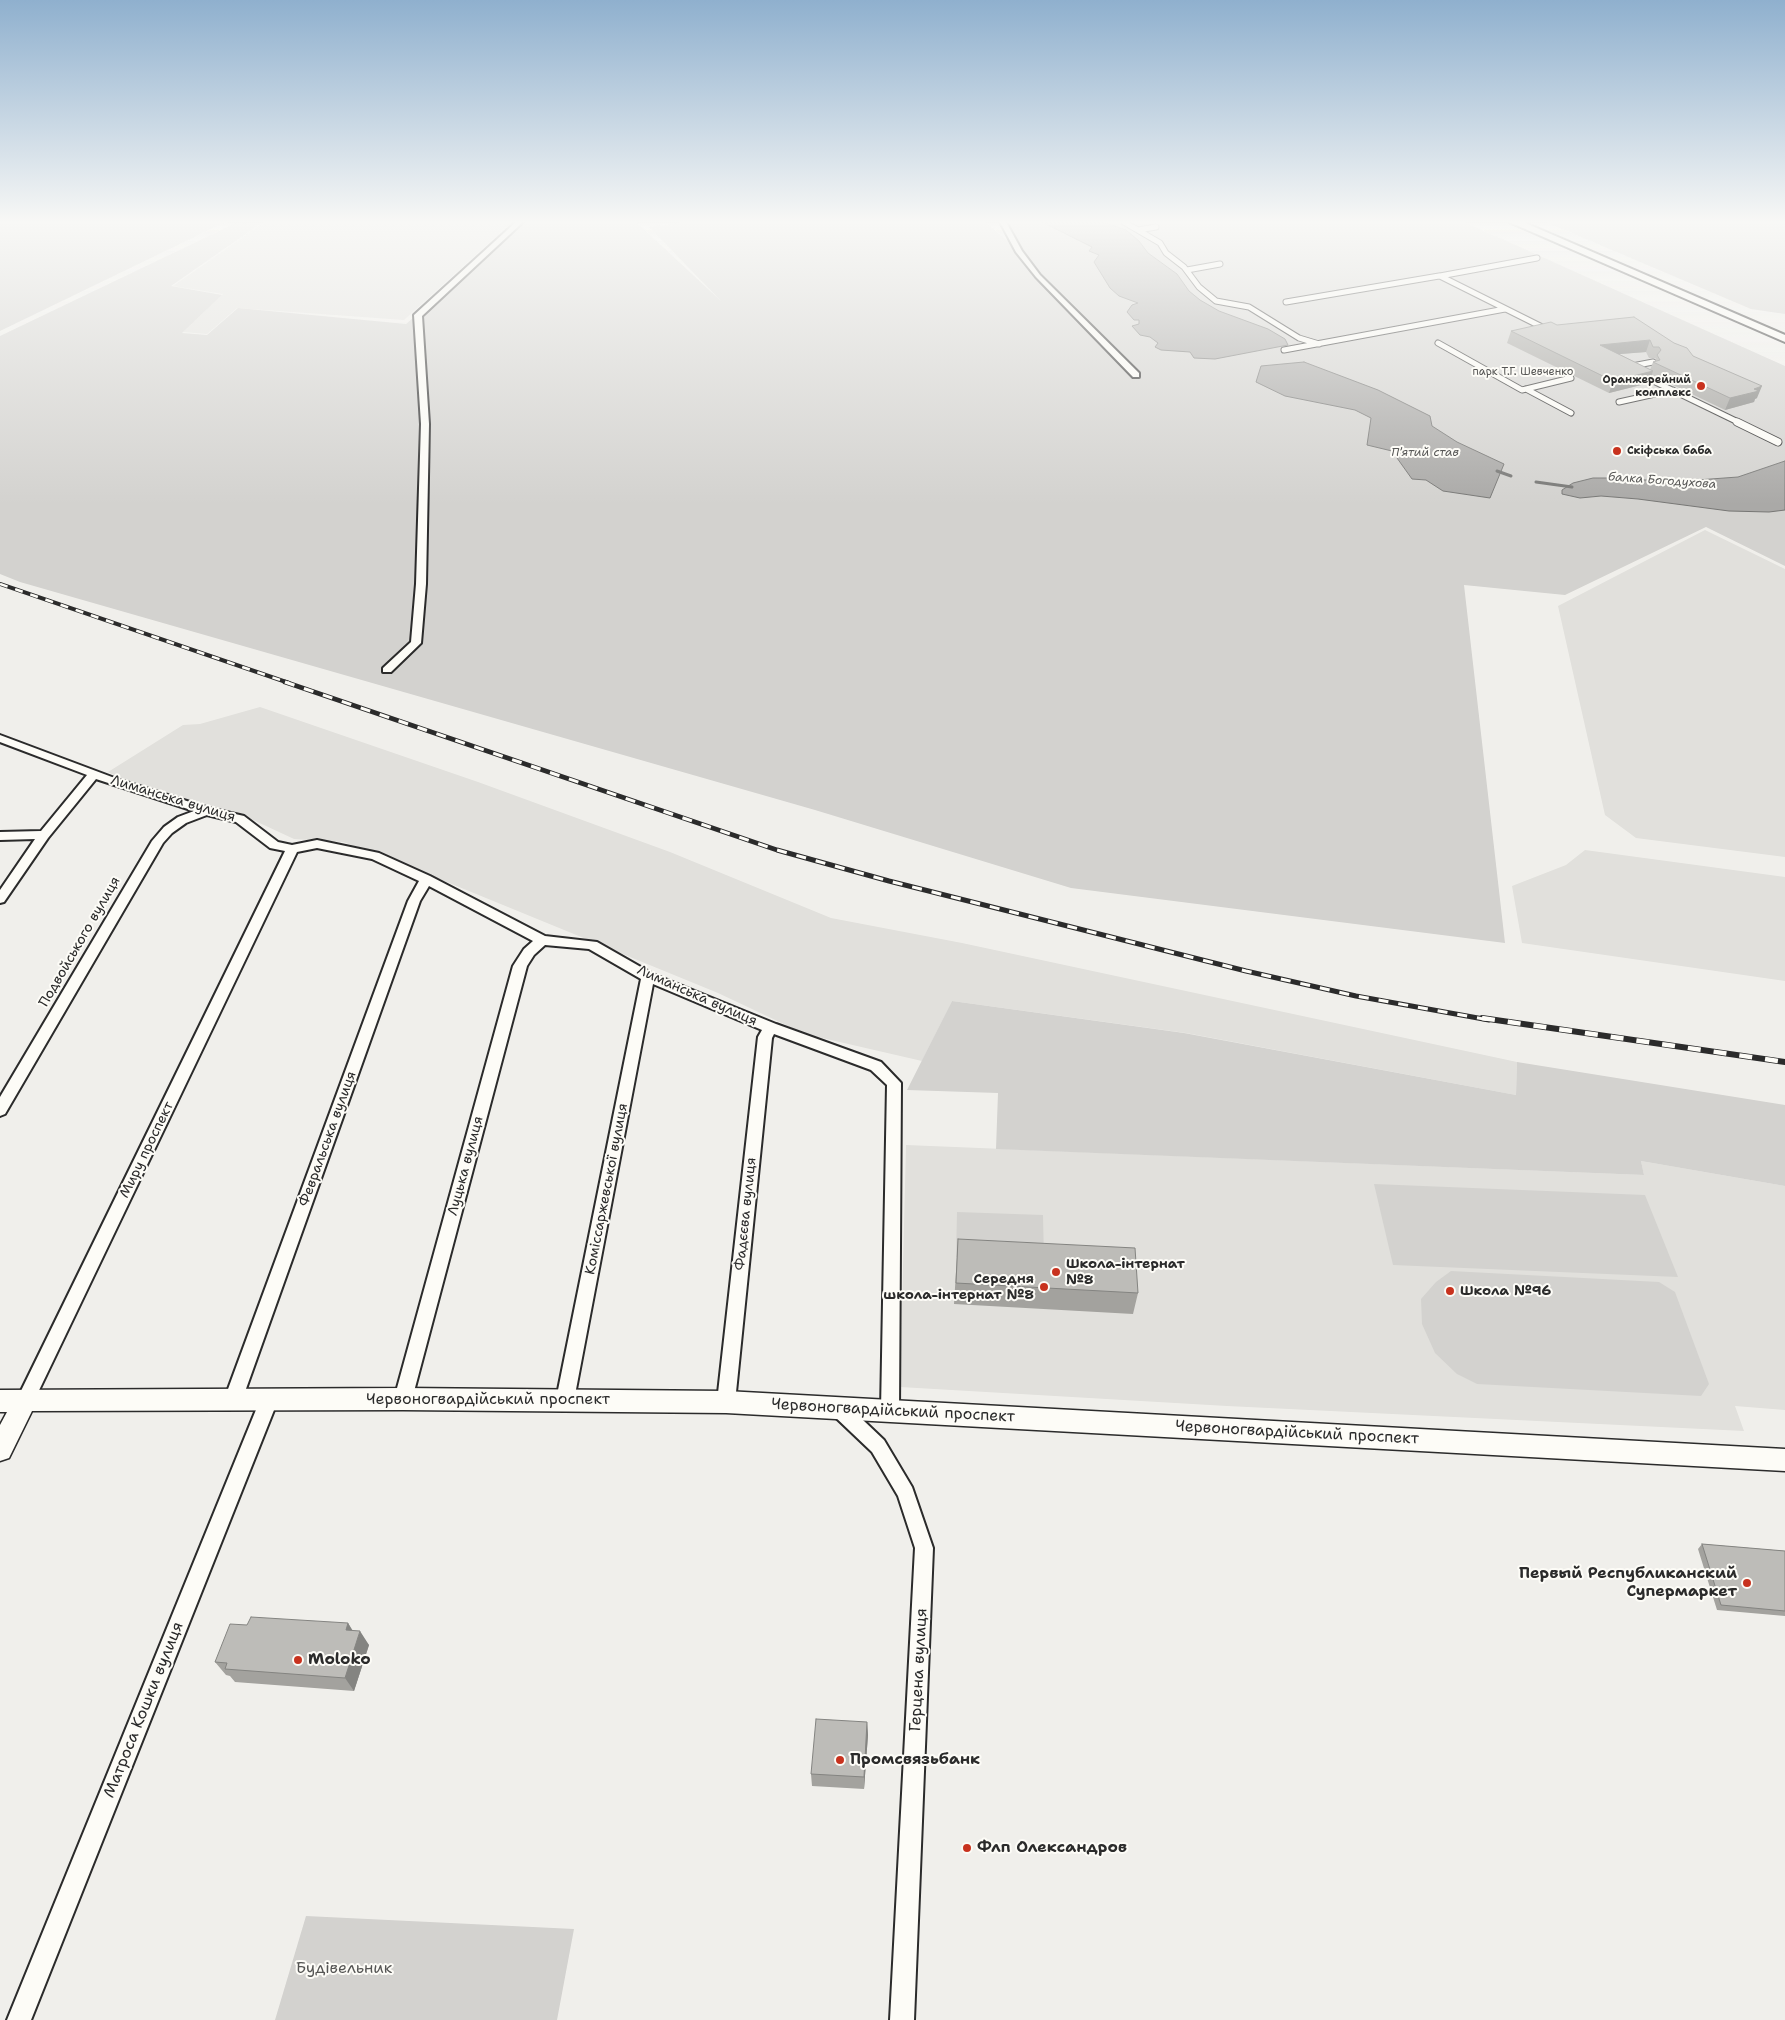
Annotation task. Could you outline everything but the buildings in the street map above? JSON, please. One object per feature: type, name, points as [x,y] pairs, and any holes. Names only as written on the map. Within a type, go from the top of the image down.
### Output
[{"type":"main road","points":[[1732,316],[1785,339]]},
{"type":"main road","points":[[1753,316],[1785,330]]},
{"type":"main road","name":"Червоногвардійський проспект","points":[[0,1401],[403,1399],[726,1402],[1785,1460]]},
{"type":"main road","name":"Миру проспект","points":[[0,1450],[25,1401]]},
{"type":"street","points":[[387,670],[416,644],[421,584],[424,424],[418,316]]},
{"type":"street","points":[[1078,316],[1136,375]]},
{"type":"street","points":[[1264,316],[1298,338],[1319,344]]},
{"type":"street","points":[[1284,350],[1466,316]]},
{"type":"street","points":[[1520,316],[1546,329]]},
{"type":"street","points":[[1294,348],[1298,338]]},
{"type":"street","points":[[1438,343],[1522,390],[1571,378]]},
{"type":"street","points":[[1653,362],[1624,366],[1780,442]]},
{"type":"street","points":[[1526,389],[1571,413]]},
{"type":"street","points":[[1619,402],[1673,390]]},
{"type":"street","name":"Лиманська вулиця","points":[[0,738],[94,774],[206,812],[240,819],[274,845],[292,849],[317,844],[375,856],[426,878],[542,940],[592,945],[648,977],[771,1028],[876,1066],[894,1084],[890,1410]]},
{"type":"street","points":[[0,899],[44,835],[94,774]]},
{"type":"street","name":"Подвойського вулиця","points":[[0,1110],[158,841],[168,830],[182,820],[206,812]]},
{"type":"street","points":[[0,836],[44,835]]},
{"type":"street","name":"Миру проспект","points":[[25,1401],[292,849]]},
{"type":"street","name":"Февральська вулиця","points":[[233,1400],[414,902],[426,878]]},
{"type":"street","name":"Луцька вулиця","points":[[403,1399],[520,966],[528,952],[542,940]]},
{"type":"street","name":"Коміссаржевської вулиця","points":[[565,1400],[648,977]]},
{"type":"street","name":"Фадєєва вулиця","points":[[726,1402],[765,1037],[771,1028]]},
{"type":"street","name":"Матроса Кошки вулиця","points":[[19,2020],[269,1400]]},
{"type":"street","name":"Герцена вулиця","points":[[838,1408],[878,1446],[906,1493],[924,1548],[902,2020]]},
{"type":"shaded area","points":[[200,316],[227,316],[207,334],[183,332]]},
{"type":"shaded area","points":[[352,316],[408,316],[404,320]]},
{"type":"shaded area","points":[[1705,530],[1785,569],[1785,857],[1636,838],[1605,815],[1558,606]]},
{"type":"shaded area","points":[[260,707],[478,782],[670,852],[831,918],[962,943],[1517,1062],[1516,1095],[1186,1033],[952,1001],[922,1061],[805,1034],[718,993],[398,862],[343,842],[294,839],[251,819],[118,777],[108,772],[183,725],[200,724]]},
{"type":"shaded area","points":[[1585,850],[1785,877],[1785,981],[1522,943],[1512,886],[1566,865]]},
{"type":"shaded area","points":[[906,1145],[1644,1175],[1641,1161],[1785,1186],[1785,1410],[1735,1406],[1744,1431],[1227,1406],[900,1387]]},
{"type":"green space","points":[[0,316],[30,316],[0,331]]},
{"type":"green space","name":"парк Т.Г. Шевченко","points":[[41,316],[200,316],[182,333],[207,335],[229,316],[325,316],[406,324],[415,316],[1674,316],[1785,366],[1785,566],[1706,527],[1565,595],[1464,585],[1505,943],[1071,888],[815,810],[20,582],[0,574],[0,336]]},
{"type":"green space","points":[[952,1001],[1184,1033],[1516,1095],[1517,1062],[1785,1105],[1785,1186],[1641,1161],[1644,1175],[996,1149],[998,1093],[907,1090]]},
{"type":"green space","points":[[1374,1184],[1645,1195],[1678,1277],[1393,1265]]},
{"type":"green space","points":[[957,1212],[1043,1215],[1044,1260],[956,1257]]},
{"type":"green space","points":[[1451,1271],[1659,1282],[1675,1292],[1709,1384],[1701,1396],[1477,1384],[1457,1374],[1435,1353],[1422,1324],[1421,1299],[1436,1282]]},
{"type":"green space","name":"Будівельник","points":[[306,1916],[574,1929],[557,2020],[275,2020]]},
{"type":"water","points":[[1131,316],[1233,316],[1268,329],[1285,339],[1288,345],[1215,359],[1194,358],[1190,352],[1161,350],[1155,347],[1158,343],[1150,337],[1140,335],[1132,326],[1139,324],[1139,320],[1134,320]]},
{"type":"water","name":"П'ятий став","points":[[1304,362],[1378,390],[1430,416],[1432,426],[1457,442],[1504,464],[1490,498],[1443,491],[1426,480],[1412,479],[1392,451],[1367,445],[1371,418],[1355,410],[1285,396],[1256,382],[1261,366]]},
{"type":"water","points":[[1785,461],[1785,510],[1769,512],[1729,511],[1638,499],[1601,496],[1580,498],[1562,494],[1562,490],[1573,483],[1593,478],[1670,482],[1738,477]]},
{"type":"waterway","name":"балка Богодухова","points":[[1497,471],[1511,476]]},
{"type":"waterway","name":"балка Богодухова","points":[[1536,482],[1572,487]]},
{"type":"railway","points":[[0,584],[289,683]]},
{"type":"railway","points":[[285,682],[777,850],[889,881],[1246,971],[1356,996],[1489,1020]]},
{"type":"railway","points":[[1482,1018],[1785,1062]]},
{"type":"place","name":"Оранжерейний комплекс","points":[[1701,386]]},
{"type":"place","name":"Скіфська баба","points":[[1617,451]]},
{"type":"place","name":"Школа-інтернат №8","points":[[1056,1272]]},
{"type":"place","name":"Середня школа-інтернат №8","points":[[1044,1287]]},
{"type":"place","name":"Школа №96","points":[[1450,1291]]},
{"type":"place","name":"Первый Республиканский Супермаркет","points":[[1747,1583]]},
{"type":"place","name":"Moloko","points":[[298,1660]]},
{"type":"place","name":"Промсвязьбанк","points":[[840,1760]]},
{"type":"place","name":"Флп Олександров","points":[[967,1848]]}]
